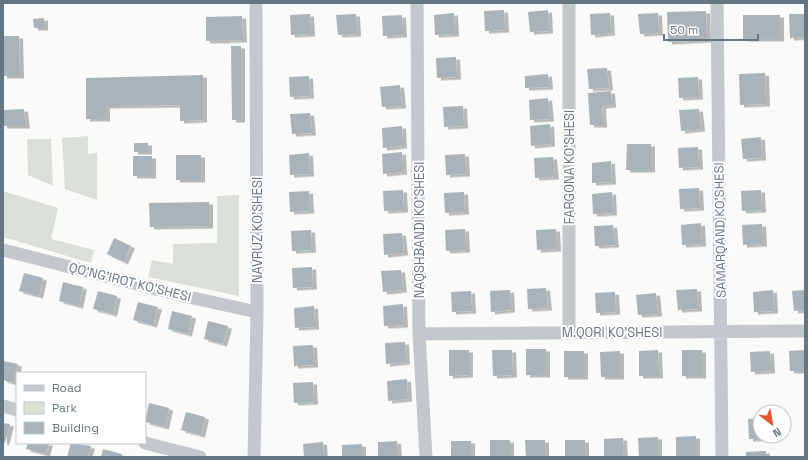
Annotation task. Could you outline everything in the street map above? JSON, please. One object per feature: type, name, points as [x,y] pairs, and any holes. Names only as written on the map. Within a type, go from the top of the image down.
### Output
[{"type":"street","name":"NAVRUZ KO'SHESI","points":[[254,457],[257,312],[256,3]]},
{"type":"street","name":"NAQSHBANDI KO'SHESI","points":[[417,3],[419,334],[426,457]]},
{"type":"street","name":"FARGONA KO'SHESI","points":[[569,3],[569,331]]},
{"type":"street","name":"SAMARQAND KO'SHESI","points":[[717,3],[722,457]]},
{"type":"street","name":"QO'NG'IROT KO'SHESI","points":[[3,250],[184,296],[257,312]]},
{"type":"street","name":"M.QORI KO'SHESI","points":[[419,334],[569,331],[805,331]]},
{"type":"street","points":[[3,406],[16,410]]},
{"type":"street","points":[[146,443],[200,457]]},
{"type":"green space","points":[[88,136],[88,154],[97,153],[97,200],[65,189],[62,138]]},
{"type":"green space","points":[[27,139],[51,139],[53,186],[28,175]]},
{"type":"green space","points":[[3,191],[58,208],[51,239],[94,250],[91,263],[3,237]]},
{"type":"green space","points":[[239,195],[239,296],[148,277],[152,260],[173,264],[173,244],[217,243],[217,196]]},
{"type":"building","points":[[504,10],[505,30],[485,31],[484,11]]},
{"type":"building","points":[[548,10],[549,31],[530,32],[528,12]]},
{"type":"building","points":[[706,11],[707,40],[668,42],[667,12]]},
{"type":"building","points":[[454,13],[455,34],[435,35],[434,15]]},
{"type":"building","points":[[610,13],[611,33],[591,35],[590,14]]},
{"type":"building","points":[[658,13],[659,33],[640,34],[638,14]]},
{"type":"building","points":[[310,14],[311,34],[291,35],[290,15]]},
{"type":"building","points":[[356,14],[357,34],[338,35],[336,15]]},
{"type":"building","points":[[789,14],[805,14],[805,37],[790,38]]},
{"type":"building","points":[[402,15],[403,35],[383,36],[382,16]]},
{"type":"building","points":[[743,15],[780,15],[780,39],[743,39]]},
{"type":"building","points":[[242,16],[243,40],[206,41],[206,17]]},
{"type":"building","points":[[44,18],[44,28],[34,28],[33,19]]},
{"type":"building","points":[[3,36],[19,36],[20,76],[3,76]]},
{"type":"building","points":[[231,46],[241,46],[241,120],[232,120]]},
{"type":"building","points":[[456,57],[457,77],[437,78],[436,58]]},
{"type":"building","points":[[607,68],[609,88],[589,89],[587,69]]},
{"type":"building","points":[[765,73],[766,104],[740,105],[739,74]]},
{"type":"building","points":[[548,74],[549,87],[525,88],[525,76]]},
{"type":"building","points":[[203,75],[203,120],[180,121],[180,105],[106,106],[106,119],[86,119],[86,78]]},
{"type":"building","points":[[309,76],[310,96],[290,97],[289,77]]},
{"type":"building","points":[[698,77],[699,97],[679,98],[678,78]]},
{"type":"building","points":[[400,85],[402,106],[382,107],[380,87]]},
{"type":"building","points":[[611,91],[612,105],[602,106],[603,125],[590,125],[588,93]]},
{"type":"building","points":[[548,98],[550,119],[530,120],[529,100]]},
{"type":"building","points":[[463,106],[464,126],[444,127],[443,107]]},
{"type":"building","points":[[24,109],[26,126],[3,126],[3,110]]},
{"type":"building","points":[[699,109],[701,129],[681,131],[679,110]]},
{"type":"building","points":[[310,113],[312,133],[292,134],[290,114]]},
{"type":"building","points":[[550,124],[551,144],[531,146],[530,126]]},
{"type":"building","points":[[402,126],[403,146],[383,148],[382,128]]},
{"type":"building","points":[[761,137],[762,158],[743,159],[741,139]]},
{"type":"building","points":[[134,143],[148,143],[148,152],[134,152]]},
{"type":"building","points":[[627,144],[651,144],[651,170],[626,170]]},
{"type":"building","points":[[698,147],[699,167],[679,168],[678,148]]},
{"type":"building","points":[[402,152],[403,172],[383,174],[382,154]]},
{"type":"building","points":[[309,153],[310,174],[290,175],[289,155]]},
{"type":"building","points":[[465,154],[466,174],[446,175],[445,155]]},
{"type":"building","points":[[176,155],[201,155],[201,180],[176,180]]},
{"type":"building","points":[[133,156],[152,156],[152,176],[133,176]]},
{"type":"building","points":[[553,157],[555,177],[535,178],[534,158]]},
{"type":"building","points":[[611,161],[612,182],[592,183],[592,163]]},
{"type":"building","points":[[699,188],[700,208],[680,209],[679,189]]},
{"type":"building","points":[[403,190],[404,210],[384,211],[383,191]]},
{"type":"building","points":[[761,190],[762,210],[742,211],[741,191]]},
{"type":"building","points":[[309,191],[310,211],[290,212],[289,192]]},
{"type":"building","points":[[464,192],[465,212],[445,213],[444,193]]},
{"type":"building","points":[[612,192],[613,213],[593,214],[592,194]]},
{"type":"building","points":[[209,202],[209,226],[150,227],[149,203]]},
{"type":"building","points":[[701,223],[702,244],[682,245],[681,225]]},
{"type":"building","points":[[762,224],[763,244],[743,245],[742,225]]},
{"type":"building","points":[[613,225],[615,245],[595,246],[594,226]]},
{"type":"building","points":[[465,229],[466,250],[446,251],[445,230]]},
{"type":"building","points":[[556,229],[557,249],[537,250],[536,230]]},
{"type":"building","points":[[311,230],[312,250],[292,251],[291,231]]},
{"type":"building","points":[[402,233],[404,253],[384,255],[383,234]]},
{"type":"building","points":[[114,238],[131,246],[124,262],[107,254]]},
{"type":"building","points":[[312,267],[313,287],[293,288],[292,268]]},
{"type":"building","points":[[401,270],[403,290],[383,292],[381,271]]},
{"type":"building","points":[[24,273],[43,278],[39,296],[19,291]]},
{"type":"building","points":[[63,282],[83,287],[79,306],[59,301]]},
{"type":"building","points":[[546,288],[548,308],[528,309],[527,289]]},
{"type":"building","points":[[697,289],[698,309],[678,310],[676,290]]},
{"type":"building","points":[[510,290],[511,310],[491,312],[490,291]]},
{"type":"building","points":[[773,290],[774,311],[754,312],[753,292]]},
{"type":"building","points":[[805,290],[805,310],[794,311],[792,291]]},
{"type":"building","points":[[98,291],[117,296],[113,314],[93,309]]},
{"type":"building","points":[[471,291],[472,311],[452,312],[451,292]]},
{"type":"building","points":[[615,292],[616,312],[596,313],[595,293]]},
{"type":"building","points":[[656,293],[658,314],[638,315],[636,295]]},
{"type":"building","points":[[138,302],[158,307],[153,325],[133,320]]},
{"type":"building","points":[[403,304],[404,325],[384,326],[383,306]]},
{"type":"building","points":[[314,306],[315,327],[295,328],[294,308]]},
{"type":"building","points":[[172,311],[192,316],[188,334],[168,329]]},
{"type":"building","points":[[208,321],[228,326],[223,344],[204,339]]},
{"type":"building","points":[[405,342],[406,362],[386,364],[385,343]]},
{"type":"building","points":[[313,345],[314,365],[294,366],[293,346]]},
{"type":"building","points":[[526,349],[546,349],[546,375],[526,375]]},
{"type":"building","points":[[449,350],[469,350],[469,375],[449,376]]},
{"type":"building","points":[[492,350],[512,350],[513,375],[493,376]]},
{"type":"building","points":[[658,350],[659,376],[639,376],[639,351]]},
{"type":"building","points":[[682,350],[702,350],[702,376],[682,376]]},
{"type":"building","points":[[805,350],[805,371],[790,371],[789,351]]},
{"type":"building","points":[[564,351],[584,351],[584,377],[564,377]]},
{"type":"building","points":[[620,351],[620,377],[601,377],[600,352]]},
{"type":"building","points":[[770,351],[771,371],[751,372],[750,352]]},
{"type":"building","points":[[3,361],[18,364],[14,383],[3,380]]},
{"type":"building","points":[[407,379],[408,399],[388,401],[387,381]]},
{"type":"building","points":[[313,382],[314,402],[294,403],[293,383]]},
{"type":"building","points":[[149,403],[169,408],[165,427],[146,422]]},
{"type":"building","points":[[186,412],[205,417],[201,435],[181,430]]},
{"type":"building","points":[[748,419],[752,419],[752,439],[749,439]]},
{"type":"building","points":[[3,423],[10,424],[5,443],[3,442]]},
{"type":"building","points":[[696,436],[696,457],[676,457],[676,437]]},
{"type":"building","points":[[658,437],[658,457],[639,457],[638,438]]},
{"type":"building","points":[[623,438],[624,457],[604,457],[604,439]]},
{"type":"building","points":[[490,440],[510,440],[510,457],[490,457]]},
{"type":"building","points":[[525,440],[545,440],[545,457],[526,457]]},
{"type":"building","points":[[565,440],[585,440],[585,457],[565,457]]},
{"type":"building","points":[[397,441],[398,457],[378,457],[378,442]]},
{"type":"building","points":[[451,441],[471,441],[471,457],[451,457]]},
{"type":"building","points":[[323,442],[324,457],[304,457],[303,444]]},
{"type":"building","points":[[28,444],[49,444],[46,454],[26,449]]},
{"type":"building","points":[[71,444],[91,446],[88,457],[67,457]]},
{"type":"building","points":[[362,444],[362,457],[342,457],[342,445]]},
{"type":"building","points":[[103,449],[122,454],[121,457],[101,457]]},
{"type":"building","points":[[766,451],[766,457],[746,457],[746,452]]}]
